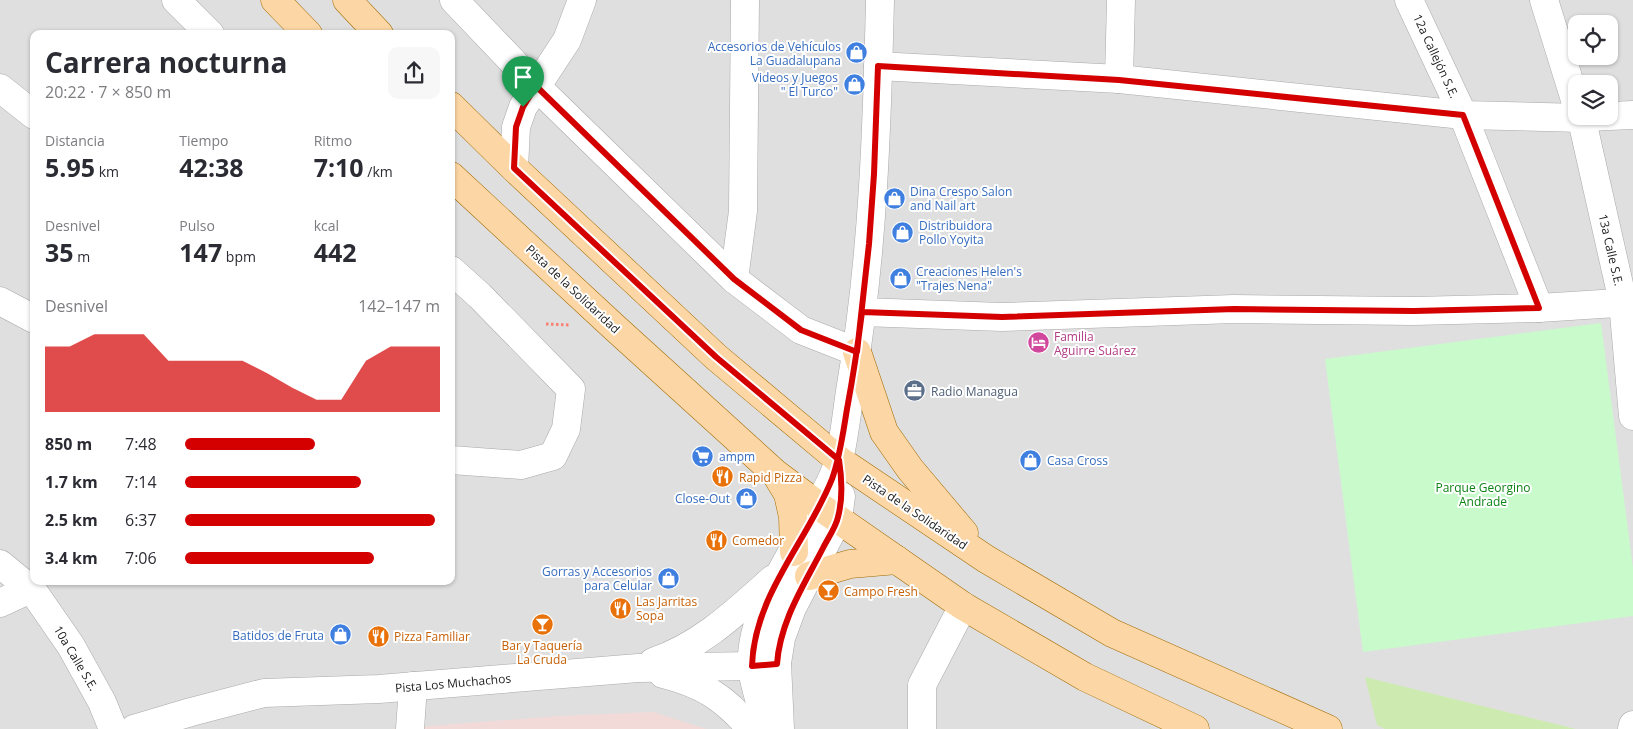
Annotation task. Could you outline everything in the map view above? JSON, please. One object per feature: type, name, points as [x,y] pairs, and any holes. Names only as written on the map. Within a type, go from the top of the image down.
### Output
[{"type":"main road","points":[[275,0],[304,30]]},
{"type":"main road","points":[[347,0],[375,30]]},
{"type":"main road","name":"Pista de la Solidaridad","points":[[455,110],[514,168],[716,357],[839,460],[986,559],[1112,633],[1328,729]]},
{"type":"main road","name":"Pista de la Solidaridad","points":[[455,180],[776,474],[963,606],[1085,677],[1194,729]]},
{"type":"main road","points":[[857,352],[884,432],[910,469],[986,559]]},
{"type":"main road","points":[[776,474],[788,494],[793,517],[788,561]]},
{"type":"main road","points":[[809,576],[850,564],[897,560]]},
{"type":"street","points":[[176,0],[206,30]]},
{"type":"street","points":[[454,0],[536,86],[734,279],[801,330],[857,352]]},
{"type":"street","points":[[514,168],[516,127],[523,107],[567,40],[582,0]]},
{"type":"street","points":[[734,279],[743,211],[745,0]]},
{"type":"street","points":[[768,729],[754,675],[778,651],[785,623],[809,576],[828,512],[831,482],[839,460],[857,352],[874,174],[880,0]]},
{"type":"street","points":[[1119,80],[1121,0]]},
{"type":"street","name":"12a Callejón S.E.","points":[[1409,0],[1463,115],[1539,308]]},
{"type":"street","name":"13a Calle S.E.","points":[[1544,0],[1571,75]]},
{"type":"street","points":[[878,66],[1119,80],[1463,115],[1568,113]]},
{"type":"street","points":[[0,88],[30,112]]},
{"type":"street","points":[[1618,115],[1633,114]]},
{"type":"street","name":"13a Calle S.E.","points":[[1588,125],[1628,302],[1633,416]]},
{"type":"street","points":[[455,274],[571,389],[566,429],[553,456],[521,465],[455,460]]},
{"type":"street","points":[[0,301],[30,318]]},
{"type":"street","points":[[862,312],[1002,317],[1234,309],[1414,311],[1539,308],[1628,302]]},
{"type":"street","points":[[638,668],[678,653],[711,632],[731,616],[788,561],[828,512]]},
{"type":"street","points":[[780,729],[764,665],[753,651],[759,625],[771,593],[788,561]]},
{"type":"street","name":"10a Calle S.E.","points":[[0,564],[33,591],[71,646],[102,702],[113,729]]},
{"type":"street","points":[[0,603],[28,590],[33,591]]},
{"type":"street","points":[[922,729],[922,685],[963,606]]},
{"type":"street","name":"Pista Los Muchachos","points":[[134,729],[264,693],[379,689],[638,668],[764,665]]},
{"type":"street","points":[[638,668],[687,680],[715,694],[727,702],[751,729]]},
{"type":"street","points":[[410,729],[413,686]]},
{"type":"street","points":[[1632,729],[1633,725]]},
{"type":"path","points":[[511,328],[553,324],[614,327]]},
{"type":"shaded area","points":[[0,0],[1633,0],[1633,729],[0,729]]},
{"type":"shaded area","points":[[653,712],[706,729],[391,729],[559,716]]},
{"type":"green space","name":"Parque Georgino Andrade","points":[[1601,323],[1633,568],[1633,616],[1363,652],[1325,359]]},
{"type":"green space","points":[[1365,677],[1576,729],[1385,729],[1377,725]]},
{"type":"place","name":"Accesorios de Vehículos La Guadalupana","points":[[857,53]]},
{"type":"place","name":"Videos y Juegos \" El Turco\"","points":[[854,84]]},
{"type":"place","name":"Dina Crespo Salon and Nail art","points":[[894,198]]},
{"type":"place","name":"Distribuidora Pollo Yoyita","points":[[903,232]]},
{"type":"place","name":"Creaciones Helen's \"Trajes Nena\"","points":[[900,278]]},
{"type":"place","name":"Familia Aguirre Suárez","points":[[1038,343]]},
{"type":"place","name":"Radio Managua","points":[[915,391]]},
{"type":"place","name":"ampm","points":[[703,456]]},
{"type":"place","name":"Casa Cross","points":[[1031,460]]},
{"type":"place","name":"Rapid Pizza","points":[[723,477]]},
{"type":"place","name":"Close-Out","points":[[746,498]]},
{"type":"place","name":"Comedor","points":[[716,540]]},
{"type":"place","name":"Gorras y Accesorios para Celular","points":[[668,578]]},
{"type":"place","name":"Campo Fresh","points":[[828,591]]},
{"type":"place","name":"Las Jarritas Sopa","points":[[620,608]]},
{"type":"place","name":"Bar y Taquería La Cruda","points":[[542,624]]},
{"type":"place","name":"Batidos de Fruta","points":[[340,635]]},
{"type":"place","name":"Pizza Familiar","points":[[378,636]]},
{"type":"route","points":[[523,107],[516,127],[514,168],[716,357],[839,460],[841,488],[838,518],[785,623],[778,651],[777,664],[752,666],[756,634],[771,593],[831,482],[839,460],[857,352],[862,312],[1002,317],[1234,309],[1414,311],[1539,308],[1463,115],[1119,80],[878,66],[869,244],[857,352],[801,330],[734,279],[536,86],[523,107]]}]
